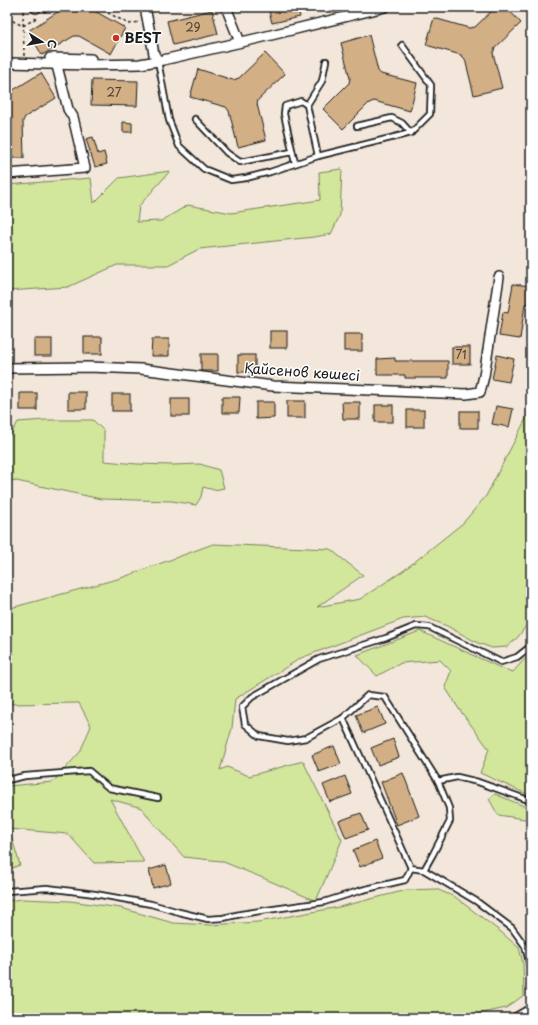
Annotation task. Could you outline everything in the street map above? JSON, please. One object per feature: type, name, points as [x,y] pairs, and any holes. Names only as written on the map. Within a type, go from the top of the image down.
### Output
[{"type":"street","points":[[144,7],[154,54],[158,61]]},
{"type":"street","points":[[226,7],[240,42]]},
{"type":"street","points":[[7,63],[127,60],[140,64],[240,42],[385,7]]},
{"type":"street","points":[[7,58],[24,58],[56,62]]},
{"type":"street","points":[[7,174],[85,168],[74,117],[68,108],[56,62]]},
{"type":"street","name":"Қайсенов көшесі","points":[[7,368],[89,367],[141,369],[273,386],[466,394],[480,392],[484,376],[499,277]]},
{"type":"lane","points":[[158,61],[169,120],[179,146],[204,169],[231,180],[252,177],[318,156],[411,133],[430,114],[431,84],[402,45]]},
{"type":"lane","points":[[318,156],[308,105],[322,80],[326,61]]},
{"type":"lane","points":[[295,163],[284,114],[285,106],[301,101],[308,105]]},
{"type":"lane","points":[[357,126],[392,118],[402,123],[411,133]]},
{"type":"lane","points":[[195,119],[227,153],[240,162],[292,152]]},
{"type":"lane","points":[[424,870],[450,821],[449,808],[438,781],[385,697],[368,695],[343,718],[306,738],[288,741],[259,736],[246,724],[242,707],[252,697],[319,659],[386,638],[416,626],[429,627],[501,662],[517,657],[531,646]]},
{"type":"lane","points":[[343,718],[411,868]]},
{"type":"lane","points":[[7,780],[25,776],[89,771],[110,788],[158,798]]},
{"type":"lane","points":[[438,781],[457,778],[478,782],[531,801]]},
{"type":"lane","points":[[411,868],[424,870],[476,901],[512,928],[525,946],[531,970]]},
{"type":"lane","points":[[7,891],[47,888],[88,893],[151,904],[208,919],[324,902],[362,890],[405,880],[411,868]]},
{"type":"lane","points":[[512,1018],[531,1007]]},
{"type":"path","points":[[23,26],[53,7]]},
{"type":"path","points":[[97,7],[129,24],[147,20]]},
{"type":"path","points":[[23,11],[24,58]]},
{"type":"path","points":[[7,18],[23,26]]},
{"type":"green space","points":[[342,169],[340,215],[331,234],[199,249],[168,265],[117,265],[68,287],[7,291],[7,185],[91,178],[94,203],[119,178],[170,171],[139,206],[137,222],[161,221],[188,205],[231,213],[320,200],[319,172]]},
{"type":"green space","points":[[531,409],[531,619],[518,637],[507,647],[492,648],[478,643],[447,626],[425,617],[403,619],[301,658],[235,699],[232,728],[220,770],[227,767],[249,776],[303,761],[342,840],[316,901],[221,861],[184,857],[142,808],[110,799],[144,862],[94,863],[68,834],[9,829],[20,865],[7,870],[7,786],[53,782],[80,752],[91,726],[79,703],[7,704],[7,609],[121,578],[213,544],[330,549],[363,575],[317,607],[360,599],[403,571],[463,523],[486,496]]},
{"type":"green space","points":[[45,420],[93,420],[104,431],[104,461],[137,464],[200,464],[219,470],[224,488],[214,490],[203,487],[201,497],[196,505],[172,501],[101,499],[7,479],[7,439],[18,422]]},
{"type":"green space","points":[[420,631],[513,672],[531,652],[531,796],[480,773],[489,749],[459,709],[445,687],[451,671],[440,660],[401,663],[377,676],[357,655]]},
{"type":"green space","points":[[495,794],[531,809],[531,820],[498,815],[489,799]]},
{"type":"green space","points":[[436,889],[455,897],[501,932],[519,948],[523,963],[524,995],[506,1008],[460,1018],[7,1018],[7,901],[22,899],[70,901],[121,908],[173,923],[211,925],[258,922],[339,907],[407,890]]},
{"type":"building","points":[[62,7],[91,7],[93,10],[125,28],[111,54],[79,36],[74,36],[42,55],[28,31],[59,11]]},
{"type":"building","points":[[268,7],[298,7],[300,17],[272,23]]},
{"type":"building","points":[[496,7],[506,7],[521,23],[495,48],[493,53],[502,88],[474,95],[465,59],[461,55],[426,45],[434,18],[469,28],[475,27]]},
{"type":"building","points":[[212,10],[218,34],[173,45],[167,21]]},
{"type":"building","points":[[369,35],[378,71],[381,74],[417,83],[410,111],[374,101],[369,103],[343,129],[323,109],[349,83],[350,78],[341,43]]},
{"type":"building","points":[[265,53],[285,74],[258,100],[257,104],[266,140],[238,147],[229,111],[226,107],[190,97],[198,69],[233,80],[239,78]]},
{"type":"building","points":[[41,73],[56,98],[25,117],[23,121],[24,158],[7,158],[7,92],[10,92]]},
{"type":"building","points":[[92,80],[138,81],[137,106],[91,105]]},
{"type":"building","points":[[123,122],[132,123],[132,132],[123,132]]},
{"type":"building","points":[[93,137],[98,154],[104,152],[107,164],[95,167],[86,139]]},
{"type":"building","points":[[513,284],[531,286],[528,304],[525,304],[520,339],[499,336],[503,312],[508,313]]},
{"type":"building","points":[[270,331],[287,331],[287,348],[270,348]]},
{"type":"building","points":[[344,334],[362,334],[362,351],[344,351]]},
{"type":"building","points":[[84,337],[102,337],[102,354],[84,354]]},
{"type":"building","points":[[34,339],[52,339],[52,356],[34,356]]},
{"type":"building","points":[[152,339],[169,339],[169,356],[151,356]]},
{"type":"building","points":[[452,347],[470,347],[470,364],[452,364]]},
{"type":"building","points":[[201,354],[218,354],[218,371],[201,371]]},
{"type":"building","points":[[238,355],[255,355],[255,372],[238,372]]},
{"type":"building","points":[[497,355],[514,359],[509,382],[492,379]]},
{"type":"building","points":[[395,358],[395,361],[448,361],[448,378],[405,378],[405,375],[377,375],[377,359]]},
{"type":"building","points":[[68,392],[86,392],[86,409],[68,409]]},
{"type":"building","points":[[20,393],[37,393],[37,410],[20,410]]},
{"type":"building","points":[[112,394],[130,394],[130,411],[112,411]]},
{"type":"building","points":[[222,397],[240,397],[239,413],[222,413]]},
{"type":"building","points":[[171,399],[189,399],[189,416],[171,416]]},
{"type":"building","points":[[287,401],[305,401],[305,418],[287,418]]},
{"type":"building","points":[[256,402],[274,402],[274,418],[256,419]]},
{"type":"building","points":[[342,402],[360,402],[360,419],[343,419]]},
{"type":"building","points":[[375,405],[393,405],[393,422],[375,422]]},
{"type":"building","points":[[496,406],[513,409],[509,427],[492,424]]},
{"type":"building","points":[[407,410],[424,410],[424,427],[407,427]]},
{"type":"building","points":[[460,411],[478,411],[478,428],[460,428]]},
{"type":"building","points":[[378,707],[385,724],[363,733],[356,715]]},
{"type":"building","points":[[393,739],[399,757],[378,765],[371,748]]},
{"type":"building","points":[[334,746],[341,764],[319,772],[312,755]]},
{"type":"building","points":[[403,773],[419,816],[397,825],[381,782]]},
{"type":"building","points":[[345,776],[352,794],[330,802],[323,785]]},
{"type":"building","points":[[361,813],[368,830],[346,838],[339,821]]},
{"type":"building","points":[[375,841],[382,858],[360,867],[353,850]]},
{"type":"building","points":[[166,865],[171,883],[153,888],[149,870]]},
{"type":"place","name":"BEST","points":[[116,38]]}]
